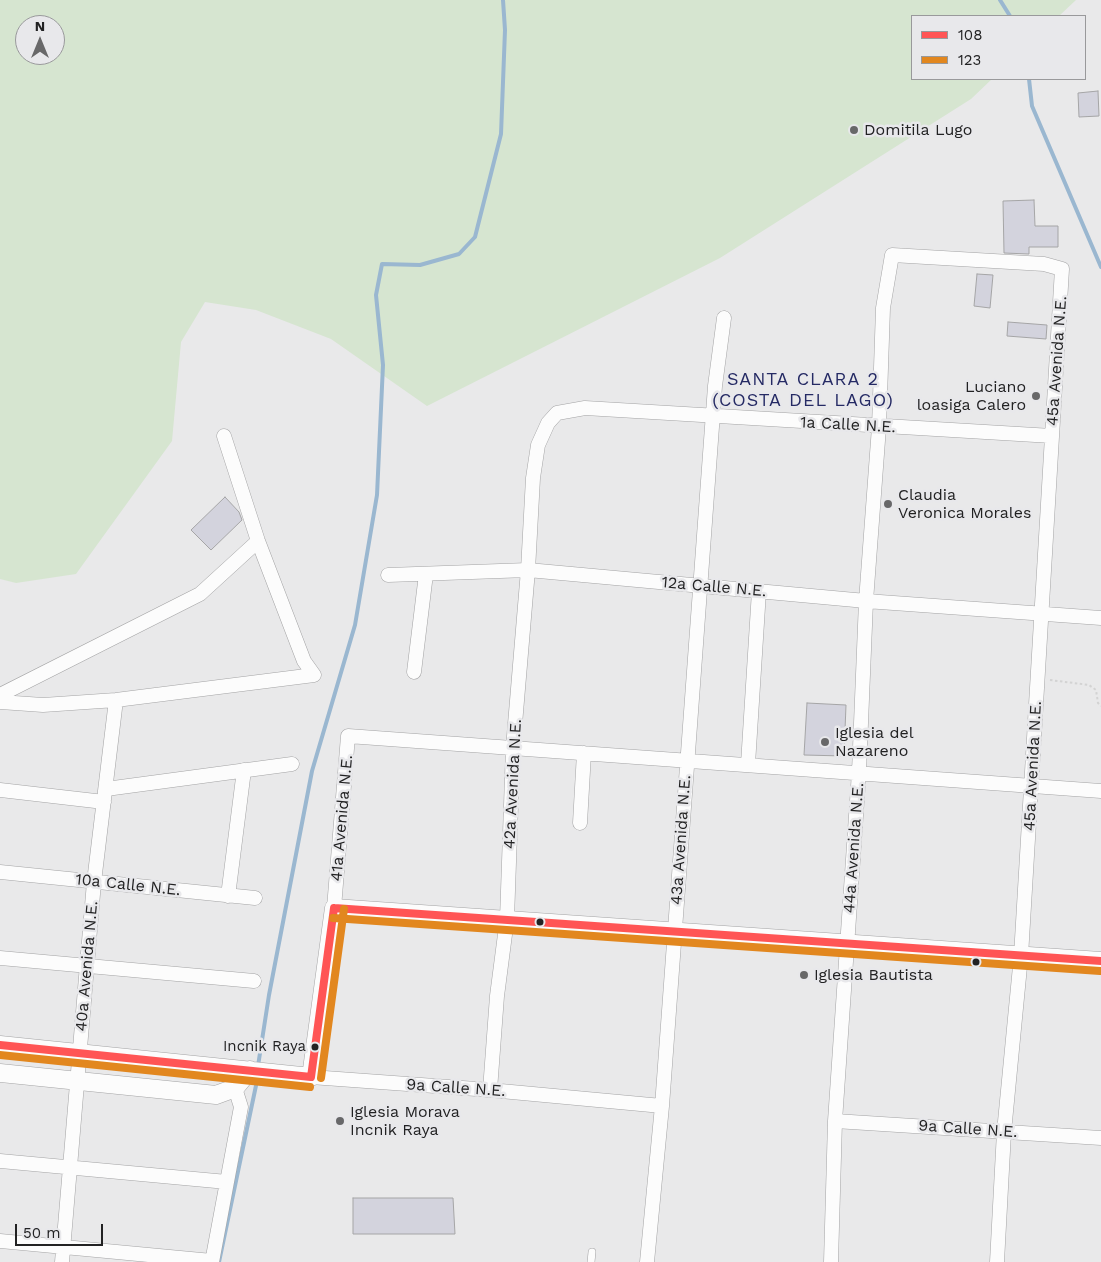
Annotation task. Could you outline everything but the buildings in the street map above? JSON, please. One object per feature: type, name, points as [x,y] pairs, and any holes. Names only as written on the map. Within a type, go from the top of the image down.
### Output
[{"type":"street","name":"45a Avenida N.E.","points":[[892,255],[1044,264],[1062,269],[1021,956],[1004,1132],[997,1262]]},
{"type":"street","name":"44a Avenida N.E.","points":[[831,1262],[835,1121],[859,772],[866,601],[879,427],[883,308],[892,255]]},
{"type":"street","name":"43a Avenida N.E.","points":[[647,1262],[662,1106],[715,386],[724,318]]},
{"type":"street","name":"1a Calle N.E.","points":[[533,478],[538,445],[548,423],[557,414],[585,408],[714,418],[1052,436]]},
{"type":"street","points":[[0,702],[43,705],[116,700],[314,675],[304,661],[258,541],[224,436]]},
{"type":"street","name":"42a Avenida N.E.","points":[[490,1090],[497,996],[507,919],[513,748],[528,570],[533,478]]},
{"type":"street","points":[[0,695],[200,594],[258,541]]},
{"type":"street","name":"12a Calle N.E.","points":[[388,575],[528,570],[866,601],[1101,618]]},
{"type":"street","points":[[414,672],[426,574]]},
{"type":"street","points":[[748,764],[759,591]]},
{"type":"street","name":"40a Avenida N.E.","points":[[63,1255],[94,882],[116,700]]},
{"type":"street","name":"41a Avenida N.E.","points":[[311,1077],[334,908],[348,736],[513,748]]},
{"type":"street","points":[[513,748],[1101,791]]},
{"type":"street","points":[[580,823],[584,753]]},
{"type":"street","points":[[0,790],[105,795],[244,770],[292,764]]},
{"type":"street","points":[[228,896],[244,770]]},
{"type":"street","name":"10a Calle N.E.","points":[[0,872],[255,898]]},
{"type":"street","points":[[334,908],[674,930],[1101,962]]},
{"type":"street","points":[[0,958],[254,981]]},
{"type":"street","name":"9a Calle N.E.","points":[[0,1045],[311,1077],[490,1090],[662,1106]]},
{"type":"street","points":[[0,1073],[216,1095],[235,1088],[255,1071]]},
{"type":"street","points":[[0,1241],[63,1255],[212,1262],[241,1107],[235,1088]]},
{"type":"street","name":"9a Calle N.E.","points":[[835,1121],[1101,1138]]},
{"type":"street","points":[[0,1161],[227,1182]]},
{"type":"lane","points":[[591,1262],[592,1252]]},
{"type":"path","points":[[1037,678],[1089,685],[1096,690],[1098,703],[1101,706]]},
{"type":"green space","points":[[0,0],[1076,0],[1060,15],[911,15],[911,80],[991,80],[971,99],[720,258],[427,406],[331,339],[256,310],[205,302],[181,342],[172,441],[76,574],[16,583],[0,579]]},
{"type":"waterway","points":[[258,1066],[269,995],[312,771],[355,625],[377,495],[383,365],[376,295],[382,264],[420,265],[459,254],[475,237],[501,134],[505,30],[503,0]]},
{"type":"waterway","points":[[1000,0],[1009,15]]},
{"type":"waterway","points":[[1029,80],[1032,106],[1101,267]]},
{"type":"waterway","points":[[219,1262],[258,1076]]},
{"type":"transit line","name":"108","points":[[334,908],[1101,961]]},
{"type":"transit line","name":"108","points":[[311,1077],[334,908]]},
{"type":"transit line","name":"123","points":[[321,1078],[344,909]]},
{"type":"transit line","name":"123","points":[[333,918],[1100,971]]},
{"type":"transit line","name":"108","points":[[0,1045],[311,1077]]},
{"type":"transit line","name":"123","points":[[0,1055],[310,1087]]},
{"type":"place","name":"Domitila Lugo","points":[[854,130]]},
{"type":"place","name":"Luciano loasiga Calero","points":[[1036,396]]},
{"type":"place","name":"Claudia Veronica Morales","points":[[888,504]]},
{"type":"place","name":"Iglesia del Nazareno","points":[[825,742]]},
{"type":"place","name":"Iglesia Bautista","points":[[804,975]]},
{"type":"place","name":"Incnik Raya","points":[[315,1047]]},
{"type":"place","name":"Iglesia Morava Incnik Raya","points":[[340,1121]]},
{"type":"district","name":"SANTA CLARA 2 (COSTA DEL LAGO)","points":[[803,390]]}]
